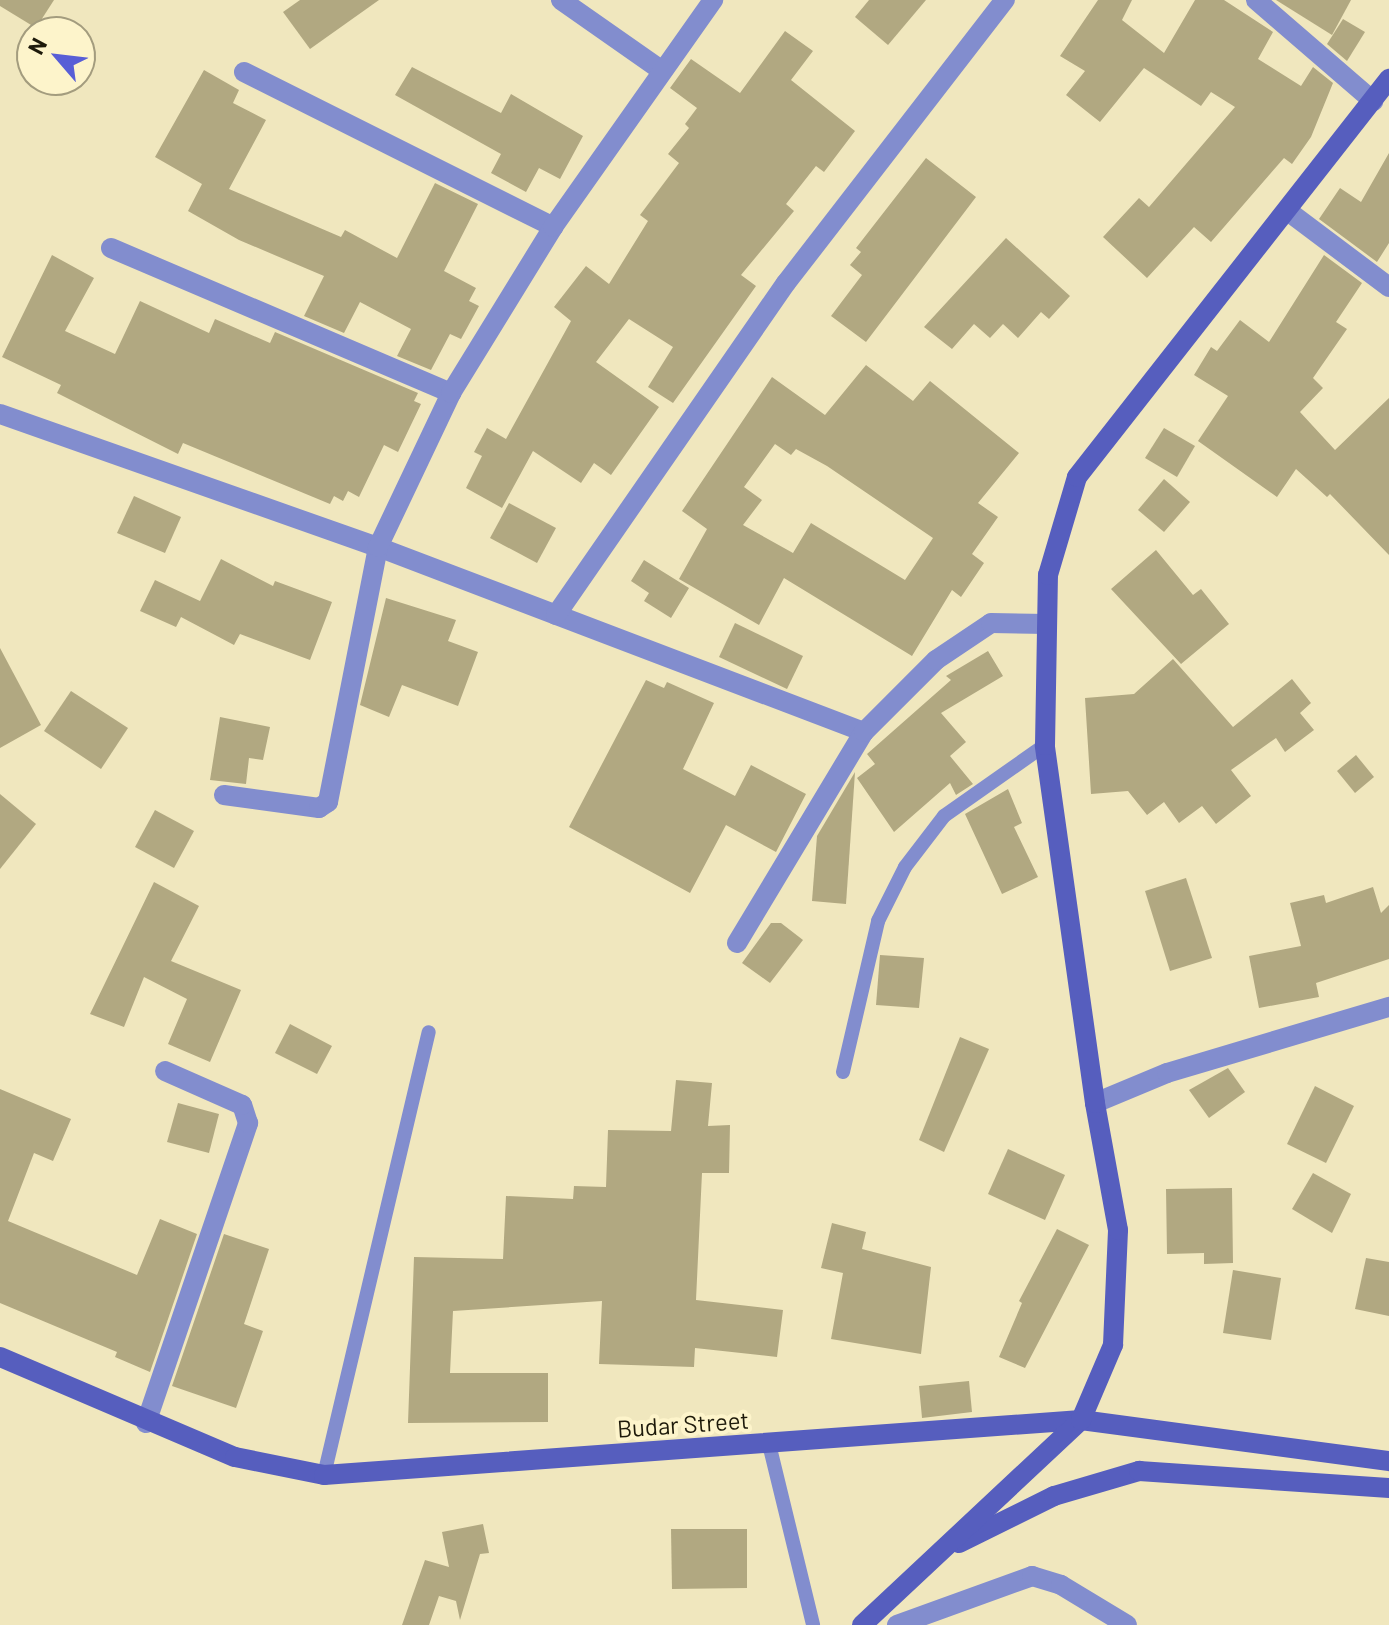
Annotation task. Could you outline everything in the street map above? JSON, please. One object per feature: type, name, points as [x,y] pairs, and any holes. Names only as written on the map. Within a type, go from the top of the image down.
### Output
[{"type":"main road","points":[[862,1625],[1081,1420],[1113,1345],[1118,1230],[1095,1103],[1045,745],[1048,575],[1077,477],[1289,212],[1389,79]]},
{"type":"main road","name":"Budar Street","points":[[0,1357],[146,1423],[235,1457],[324,1475],[1081,1420],[1389,1461]]},
{"type":"main road","points":[[938,1554],[1054,1496],[1139,1471],[1389,1488]]},
{"type":"street","points":[[561,0],[661,70]]},
{"type":"street","points":[[224,795],[319,808],[328,802],[378,547],[451,393],[553,227],[713,0]]},
{"type":"street","points":[[556,615],[786,283],[1005,0]]},
{"type":"street","points":[[1256,0],[1373,101]]},
{"type":"street","points":[[244,72],[553,227]]},
{"type":"street","points":[[1289,212],[1389,287]]},
{"type":"street","points":[[111,248],[451,393]]},
{"type":"street","points":[[0,414],[378,547],[864,732]]},
{"type":"street","points":[[737,943],[864,732],[936,660],[991,623],[1047,624]]},
{"type":"street","points":[[1095,1103],[1167,1073],[1389,1007]]},
{"type":"street","points":[[146,1423],[248,1123],[242,1105],[165,1071]]},
{"type":"street","points":[[897,1625],[1032,1576],[1061,1585],[1127,1625]]},
{"type":"lane","points":[[843,1072],[878,921],[905,867],[944,816],[1045,745]]},
{"type":"lane","points":[[324,1475],[429,1032]]},
{"type":"lane","points":[[769,1444],[813,1625]]},
{"type":"building","points":[[0,0],[54,0],[44,16],[16,16],[0,6]]},
{"type":"building","points":[[300,0],[379,0],[310,49],[283,12]]},
{"type":"building","points":[[869,0],[926,0],[888,45],[855,17]]},
{"type":"building","points":[[1098,0],[1132,0],[1122,20],[1164,53],[1195,0],[1224,0],[1273,32],[1258,59],[1301,86],[1313,67],[1333,83],[1311,137],[1292,164],[1284,158],[1211,242],[1194,227],[1147,278],[1103,237],[1139,198],[1149,207],[1235,107],[1211,92],[1201,106],[1144,68],[1100,122],[1066,95],[1085,71],[1060,56]]},
{"type":"building","points":[[1276,0],[1351,0],[1332,35]]},
{"type":"building","points":[[1343,19],[1365,32],[1347,61],[1327,44]]},
{"type":"building","points":[[785,31],[813,51],[791,80],[855,131],[824,172],[816,166],[786,204],[794,211],[741,275],[756,286],[673,403],[648,387],[673,347],[629,319],[596,362],[659,407],[611,475],[594,463],[581,483],[533,451],[502,508],[466,488],[482,456],[474,452],[487,428],[506,439],[571,321],[554,307],[586,266],[609,284],[648,221],[640,215],[679,163],[668,154],[689,128],[685,124],[697,108],[670,88],[691,59],[740,93]]},
{"type":"building","points":[[412,67],[501,113],[511,94],[583,136],[560,179],[539,168],[526,192],[491,173],[501,154],[395,95]]},
{"type":"building","points":[[204,70],[239,90],[233,103],[266,120],[229,189],[341,237],[345,230],[397,258],[435,183],[478,204],[444,271],[476,288],[469,301],[479,306],[461,339],[450,334],[431,370],[397,356],[411,329],[360,302],[344,333],[304,316],[324,276],[239,240],[188,211],[202,184],[155,157]]},
{"type":"building","points":[[1389,153],[1389,243],[1377,262],[1319,219],[1340,188],[1361,202]]},
{"type":"building","points":[[926,158],[976,197],[866,342],[831,316],[862,275],[850,265],[861,252],[856,248]]},
{"type":"building","points":[[1006,238],[1070,296],[1049,319],[1041,312],[1018,338],[1003,324],[990,338],[974,324],[952,349],[924,327]]},
{"type":"building","points":[[52,255],[94,278],[65,331],[115,354],[140,301],[209,333],[215,319],[270,343],[275,332],[418,393],[414,401],[421,404],[398,452],[384,445],[359,497],[348,491],[343,501],[334,496],[330,504],[183,443],[178,454],[57,393],[61,385],[2,357]]},
{"type":"building","points":[[1324,255],[1362,283],[1336,322],[1347,329],[1313,378],[1323,388],[1300,412],[1335,450],[1389,398],[1389,555],[1330,494],[1327,497],[1296,469],[1277,497],[1198,441],[1228,396],[1194,375],[1211,347],[1217,351],[1240,320],[1269,342]]},
{"type":"building","points":[[866,365],[913,401],[930,381],[1019,453],[978,503],[998,517],[972,554],[984,563],[961,597],[952,590],[912,656],[784,578],[759,625],[679,579],[707,529],[682,511],[772,377],[825,415]],"holes":[[[775,444],[791,455],[796,449],[827,466],[933,538],[905,580],[811,523],[793,553],[743,525],[762,500],[744,487]]]},
{"type":"building","points":[[1164,428],[1195,446],[1177,477],[1145,458]]},
{"type":"building","points":[[1164,479],[1190,502],[1164,532],[1138,510]]},
{"type":"building","points":[[134,496],[181,517],[165,553],[117,533]]},
{"type":"building","points":[[509,503],[556,528],[537,563],[490,538]]},
{"type":"building","points":[[1156,550],[1193,595],[1201,589],[1229,624],[1181,664],[1111,589]]},
{"type":"building","points":[[221,559],[273,586],[275,581],[332,602],[310,660],[240,634],[234,645],[181,617],[176,627],[140,611],[155,580],[200,601]]},
{"type":"building","points":[[644,560],[689,588],[671,618],[644,601],[649,593],[631,581]]},
{"type":"building","points":[[386,598],[456,620],[448,641],[478,652],[458,706],[402,685],[389,717],[360,705]]},
{"type":"building","points":[[735,623],[803,656],[787,689],[719,657]]},
{"type":"building","points":[[0,648],[41,725],[0,748]]},
{"type":"building","points":[[988,651],[1003,676],[941,713],[966,742],[950,756],[973,784],[956,795],[950,783],[894,832],[857,778],[875,764],[867,754],[951,680],[946,676]]},
{"type":"building","points":[[1173,659],[1233,727],[1292,679],[1311,703],[1300,713],[1314,730],[1285,752],[1276,738],[1231,770],[1251,796],[1216,824],[1202,806],[1179,823],[1164,802],[1147,815],[1128,791],[1091,794],[1085,698],[1134,694]]},
{"type":"building","points":[[646,680],[664,688],[667,682],[714,703],[683,769],[735,796],[751,765],[806,794],[776,852],[726,825],[690,893],[569,827]]},
{"type":"building","points":[[71,691],[128,728],[101,769],[44,731]]},
{"type":"building","points":[[220,717],[270,727],[263,760],[249,758],[246,784],[210,780]]},
{"type":"building","points":[[1356,755],[1374,777],[1355,793],[1337,771]]},
{"type":"building","points":[[855,772],[846,904],[812,901],[817,836]]},
{"type":"building","points":[[1008,789],[1022,823],[1014,827],[1038,877],[1002,894],[965,814]]},
{"type":"building","points":[[0,794],[36,824],[0,869]]},
{"type":"building","points":[[155,810],[194,831],[174,868],[135,847]]},
{"type":"building","points":[[1186,878],[1212,958],[1170,971],[1145,891]]},
{"type":"building","points":[[154,882],[199,906],[171,961],[241,990],[210,1062],[168,1044],[187,999],[144,977],[124,1027],[90,1014]]},
{"type":"building","points":[[1373,887],[1381,913],[1389,905],[1389,959],[1316,983],[1319,997],[1259,1008],[1249,956],[1301,946],[1290,903],[1324,895],[1326,903]]},
{"type":"building","points":[[771,923],[781,923],[803,940],[770,983],[742,963]]},
{"type":"building","points":[[880,955],[924,958],[919,1008],[876,1005]]},
{"type":"building","points":[[290,1024],[332,1046],[317,1074],[275,1053]]},
{"type":"building","points":[[960,1037],[989,1049],[944,1152],[919,1140]]},
{"type":"building","points":[[1228,1068],[1245,1092],[1209,1118],[1189,1090]]},
{"type":"building","points":[[676,1080],[712,1083],[708,1126],[730,1125],[729,1173],[702,1173],[696,1300],[783,1310],[777,1357],[695,1348],[694,1367],[599,1364],[602,1301],[453,1311],[450,1373],[548,1373],[548,1422],[408,1423],[414,1257],[503,1259],[506,1196],[573,1199],[574,1186],[606,1187],[608,1130],[671,1131]]},
{"type":"building","points":[[1315,1086],[1354,1106],[1326,1163],[1287,1144]]},
{"type":"building","points":[[0,1089],[71,1119],[53,1161],[34,1153],[8,1221],[137,1275],[160,1219],[197,1234],[150,1372],[115,1357],[117,1352],[0,1303]]},
{"type":"building","points":[[178,1103],[219,1114],[209,1153],[167,1142]]},
{"type":"building","points":[[1008,1149],[1065,1175],[1045,1220],[988,1194]]},
{"type":"building","points":[[1313,1173],[1351,1194],[1332,1233],[1292,1209]]},
{"type":"building","points":[[1232,1188],[1233,1263],[1204,1264],[1204,1253],[1167,1254],[1166,1189]]},
{"type":"building","points":[[832,1223],[866,1232],[862,1249],[931,1267],[921,1354],[831,1339],[843,1273],[821,1268]]},
{"type":"building","points":[[1057,1229],[1089,1245],[1025,1368],[999,1357],[1022,1303],[1019,1301]]},
{"type":"building","points":[[224,1234],[269,1249],[244,1324],[263,1331],[236,1408],[172,1386]]},
{"type":"building","points":[[1366,1258],[1389,1262],[1389,1316],[1355,1309]]},
{"type":"building","points":[[1233,1270],[1281,1278],[1271,1340],[1223,1333]]},
{"type":"building","points":[[969,1381],[972,1412],[922,1418],[919,1386]]},
{"type":"building","points":[[483,1524],[489,1553],[480,1554],[460,1620],[456,1601],[439,1596],[429,1625],[402,1625],[425,1560],[449,1567],[442,1532]]},
{"type":"building","points":[[671,1529],[747,1529],[747,1588],[672,1589]]}]
